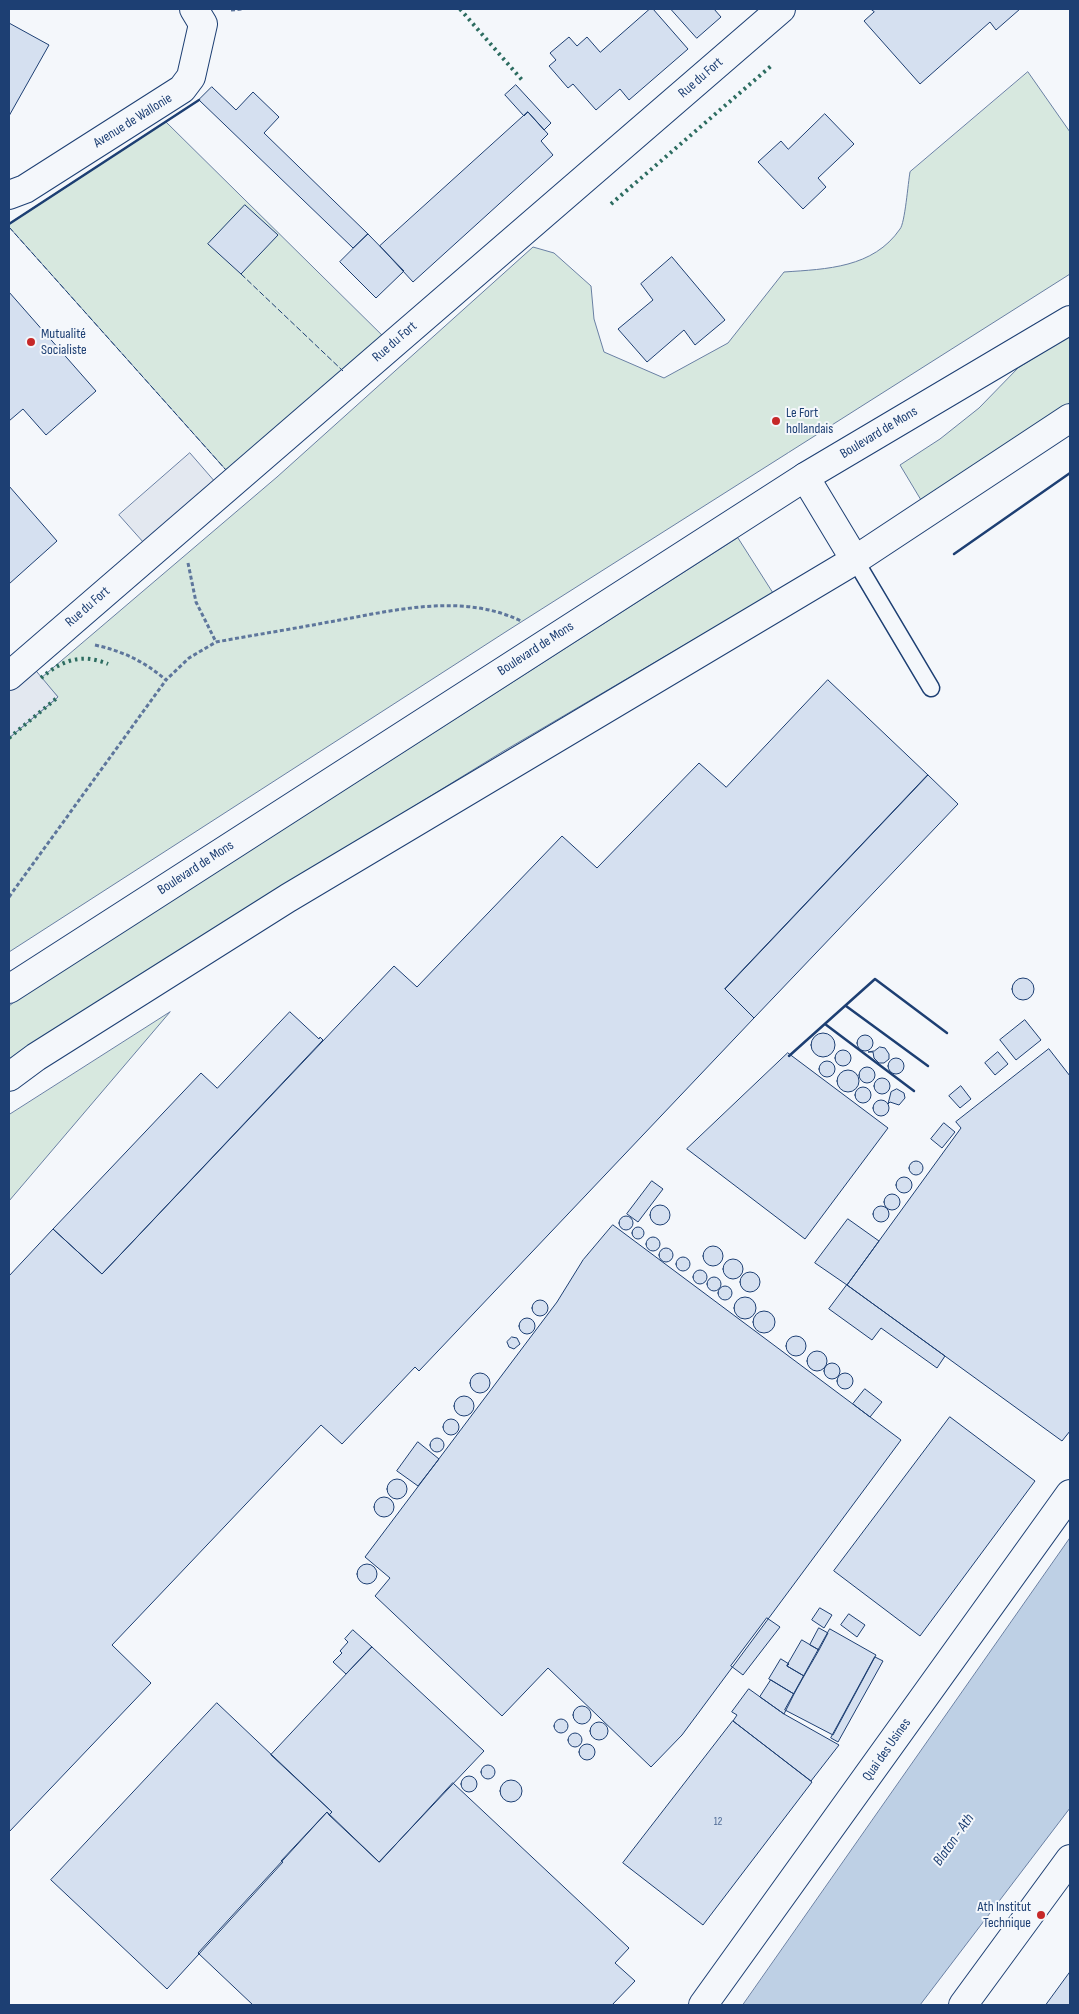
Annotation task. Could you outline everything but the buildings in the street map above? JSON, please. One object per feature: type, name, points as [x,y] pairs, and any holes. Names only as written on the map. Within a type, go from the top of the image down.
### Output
[{"type":"main road","name":"Avenue de Wallonie","points":[[9,195],[25,189],[182,90],[191,77],[203,24],[194,9]]},
{"type":"main road","name":"Rue du Fort","points":[[9,676],[781,9]]},
{"type":"main road","name":"Boulevard de Mons","points":[[9,990],[805,477],[1070,320]]},
{"type":"main road","points":[[9,1077],[36,1057],[296,893],[855,560],[1070,418]]},
{"type":"main road","points":[[805,477],[855,560]]},
{"type":"main road","name":"Quai des Usines","points":[[703,2005],[1070,1494]]},
{"type":"main road","points":[[964,2005],[1070,1859]]},
{"type":"lane","points":[[855,560],[931,688]]},
{"type":"path","points":[[184,525],[189,571],[196,602],[216,642]]},
{"type":"path","points":[[9,897],[166,680],[189,658],[216,642],[424,605],[480,608],[508,615],[531,626],[548,642]]},
{"type":"path","points":[[56,635],[127,654],[148,664],[166,680]]},
{"type":"shaded area","points":[[1028,72],[1070,132],[1070,274],[507,631],[9,952],[9,738],[58,697],[41,678],[277,477],[533,247],[554,253],[591,286],[594,319],[604,352],[664,378],[728,343],[784,272],[816,270],[848,264],[877,252],[889,242],[902,225],[910,172]]},
{"type":"shaded area","points":[[166,122],[392,345],[226,470],[9,227],[9,224]]},
{"type":"shaded area","points":[[1070,336],[1070,403],[921,500],[900,465],[940,439],[979,408],[1018,368]]},
{"type":"shaded area","points":[[190,453],[223,491],[152,552],[119,515]]},
{"type":"shaded area","points":[[738,538],[773,593],[502,752],[241,913],[9,1062],[9,1006],[17,1000]]},
{"type":"shaded area","points":[[27,660],[58,697],[9,738],[9,676]]},
{"type":"shaded area","points":[[170,1012],[9,1201],[9,1115]]},
{"type":"water","name":"Blaton - Ath","points":[[1070,1538],[1070,1808],[920,2005],[743,2005]]},
{"type":"hedge","points":[[460,9],[522,80]]},
{"type":"hedge","points":[[611,204],[771,66]]},
{"type":"hedge","points":[[41,678],[57,667],[73,660],[90,659],[108,664]]},
{"type":"hedge","points":[[9,738],[58,697]]},
{"type":"fence","points":[[9,227],[226,470]]},
{"type":"fence","points":[[241,274],[343,371]]},
{"type":"wall","points":[[9,224],[199,100]]},
{"type":"wall","points":[[954,554],[1070,473]]},
{"type":"wall","points":[[789,1056],[875,979],[947,1033]]},
{"type":"wall","points":[[846,1006],[928,1066]]},
{"type":"wall","points":[[825,1024],[914,1091]]},
{"type":"place","name":"Mutualité Socialiste","points":[[31,342]]},
{"type":"place","name":"Le Fort hollandais","points":[[776,421]]},
{"type":"place","name":"Ath Institut Technique","points":[[1041,1915]]}]
